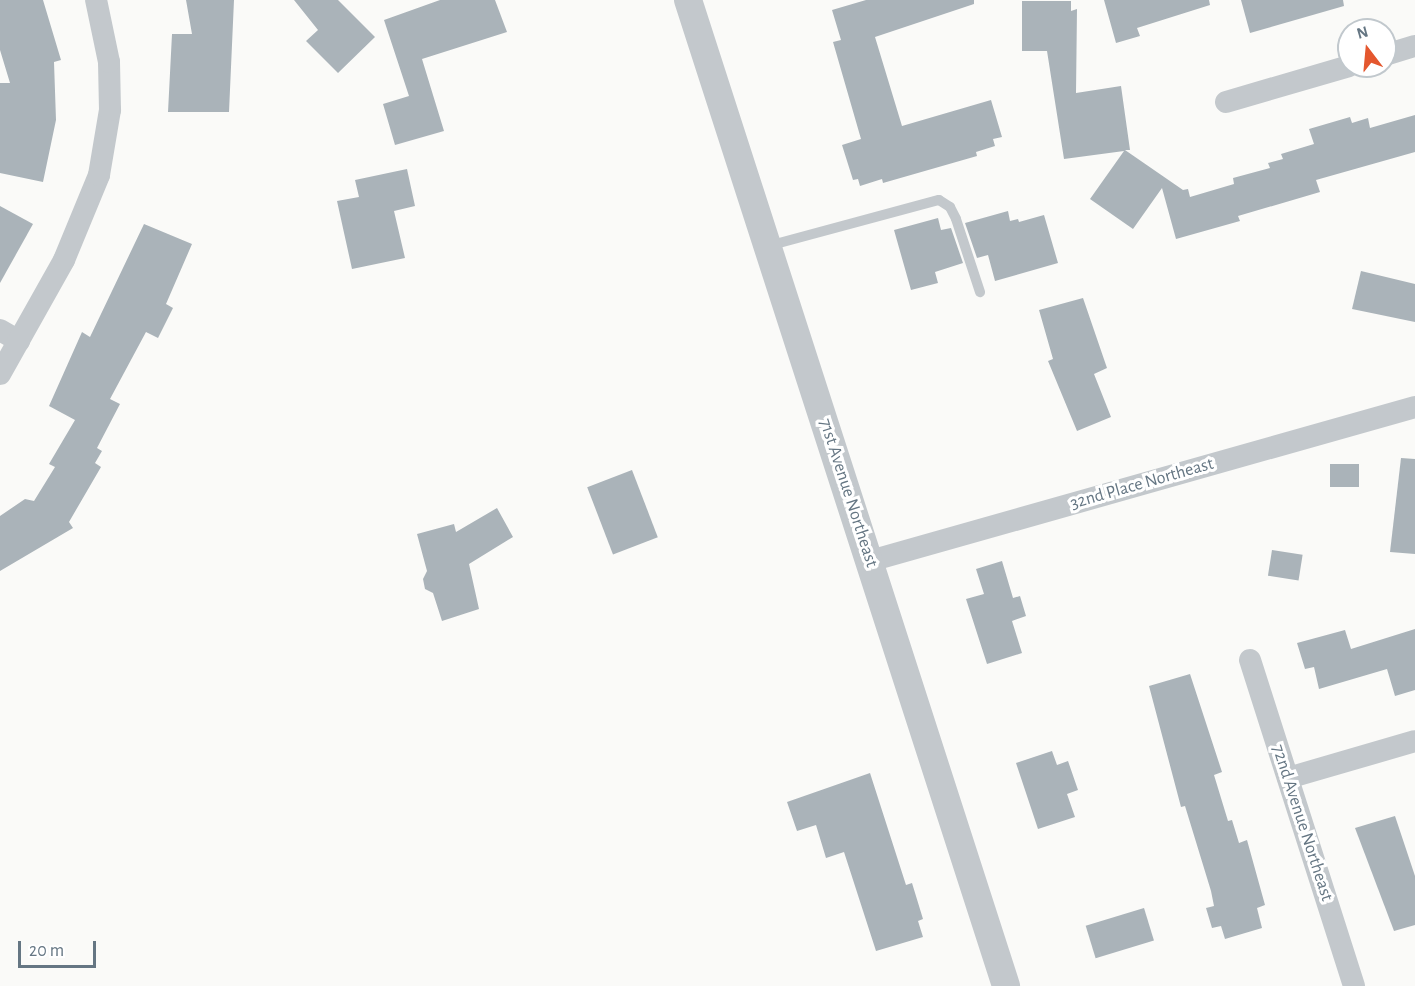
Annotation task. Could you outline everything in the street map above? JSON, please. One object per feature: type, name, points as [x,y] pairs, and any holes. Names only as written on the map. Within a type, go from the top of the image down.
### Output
[{"type":"street","points":[[0,374],[10,336],[64,260],[99,175],[110,110],[109,62],[96,0]]},
{"type":"street","name":"71st Avenue Northeast","points":[[692,1],[768,246],[1006,986]]},
{"type":"street","points":[[1397,51],[1415,46]]},
{"type":"street","points":[[1226,102],[1337,70]]},
{"type":"street","name":"32nd Place Northeast","points":[[870,561],[1415,407]]},
{"type":"street","name":"72nd Avenue Northeast","points":[[1250,660],[1354,986]]},
{"type":"street","points":[[1288,778],[1415,741]]},
{"type":"lane","points":[[768,246],[939,200],[950,207],[956,219],[980,292]]},
{"type":"building","points":[[0,0],[43,0],[61,60],[54,62],[56,120],[43,182],[0,173],[0,83],[10,83],[0,50]]},
{"type":"building","points":[[186,0],[234,0],[229,112],[168,112],[172,34],[192,34]]},
{"type":"building","points":[[294,0],[338,0],[375,37],[338,73],[306,41],[318,30]]},
{"type":"building","points":[[440,0],[495,0],[507,32],[422,59],[444,131],[395,145],[383,104],[409,96],[384,20]]},
{"type":"building","points":[[866,0],[974,0],[974,4],[875,37],[902,126],[991,100],[1002,137],[993,139],[995,146],[976,152],[977,156],[883,183],[882,179],[860,186],[858,179],[853,180],[842,145],[861,139],[833,42],[841,40],[832,10]]},
{"type":"building","points":[[1104,0],[1209,0],[1210,5],[1137,28],[1140,36],[1116,43]]},
{"type":"building","points":[[1241,0],[1343,0],[1344,6],[1250,33]]},
{"type":"building","points":[[1022,1],[1071,1],[1071,11],[1077,9],[1076,93],[1121,86],[1130,150],[1125,150],[1183,190],[1188,189],[1190,197],[1234,184],[1233,178],[1270,168],[1268,163],[1283,159],[1281,154],[1314,144],[1309,129],[1350,117],[1352,123],[1368,118],[1370,128],[1415,115],[1415,152],[1316,180],[1320,192],[1238,216],[1240,221],[1176,239],[1162,188],[1133,229],[1090,199],[1124,151],[1064,159],[1047,51],[1022,51]]},
{"type":"building","points":[[407,169],[415,206],[394,211],[405,258],[352,269],[337,201],[359,197],[355,180]]},
{"type":"building","points":[[0,206],[33,224],[0,283]]},
{"type":"building","points":[[1008,211],[1010,221],[1018,219],[1019,222],[1044,215],[1058,263],[995,281],[988,255],[977,258],[965,223]]},
{"type":"building","points":[[938,218],[941,230],[951,228],[963,263],[935,272],[938,283],[911,290],[894,230]]},
{"type":"building","points":[[144,224],[192,244],[166,304],[173,308],[158,338],[146,332],[110,399],[120,404],[97,448],[102,451],[95,463],[101,467],[69,522],[73,528],[0,571],[0,516],[25,499],[34,501],[55,467],[49,464],[75,420],[49,406],[82,332],[90,337]]},
{"type":"building","points":[[1361,271],[1415,284],[1415,322],[1352,309]]},
{"type":"building","points":[[1083,298],[1107,368],[1094,374],[1111,417],[1077,431],[1048,361],[1053,359],[1039,310]]},
{"type":"building","points":[[1401,458],[1415,459],[1415,554],[1390,552]]},
{"type":"building","points":[[1330,464],[1359,464],[1359,487],[1330,487]]},
{"type":"building","points":[[632,470],[658,537],[613,554],[587,487]]},
{"type":"building","points":[[497,508],[513,537],[469,564],[479,609],[442,621],[433,593],[425,589],[423,579],[427,571],[417,534],[454,524],[456,532]]},
{"type":"building","points":[[1272,550],[1303,555],[1299,581],[1268,576]]},
{"type":"building","points":[[1002,561],[1013,598],[1020,596],[1026,616],[1012,621],[1022,653],[987,664],[966,599],[984,594],[976,569]]},
{"type":"building","points":[[1415,629],[1415,690],[1395,696],[1387,669],[1319,689],[1314,667],[1305,669],[1297,643],[1345,630],[1351,649]]},
{"type":"building","points":[[1190,674],[1222,772],[1214,775],[1228,821],[1232,820],[1239,843],[1247,840],[1265,905],[1257,908],[1262,928],[1225,939],[1221,926],[1212,928],[1206,908],[1214,906],[1211,891],[1185,806],[1181,807],[1149,686]]},
{"type":"building","points":[[1052,751],[1057,765],[1068,761],[1078,790],[1067,794],[1075,817],[1038,829],[1016,763]]},
{"type":"building","points":[[870,773],[906,885],[912,883],[923,919],[918,921],[923,937],[876,951],[844,852],[826,858],[816,825],[797,831],[787,802]]},
{"type":"building","points":[[1395,816],[1415,876],[1415,925],[1394,931],[1355,828]]},
{"type":"building","points":[[1144,908],[1154,941],[1096,958],[1086,926]]}]
